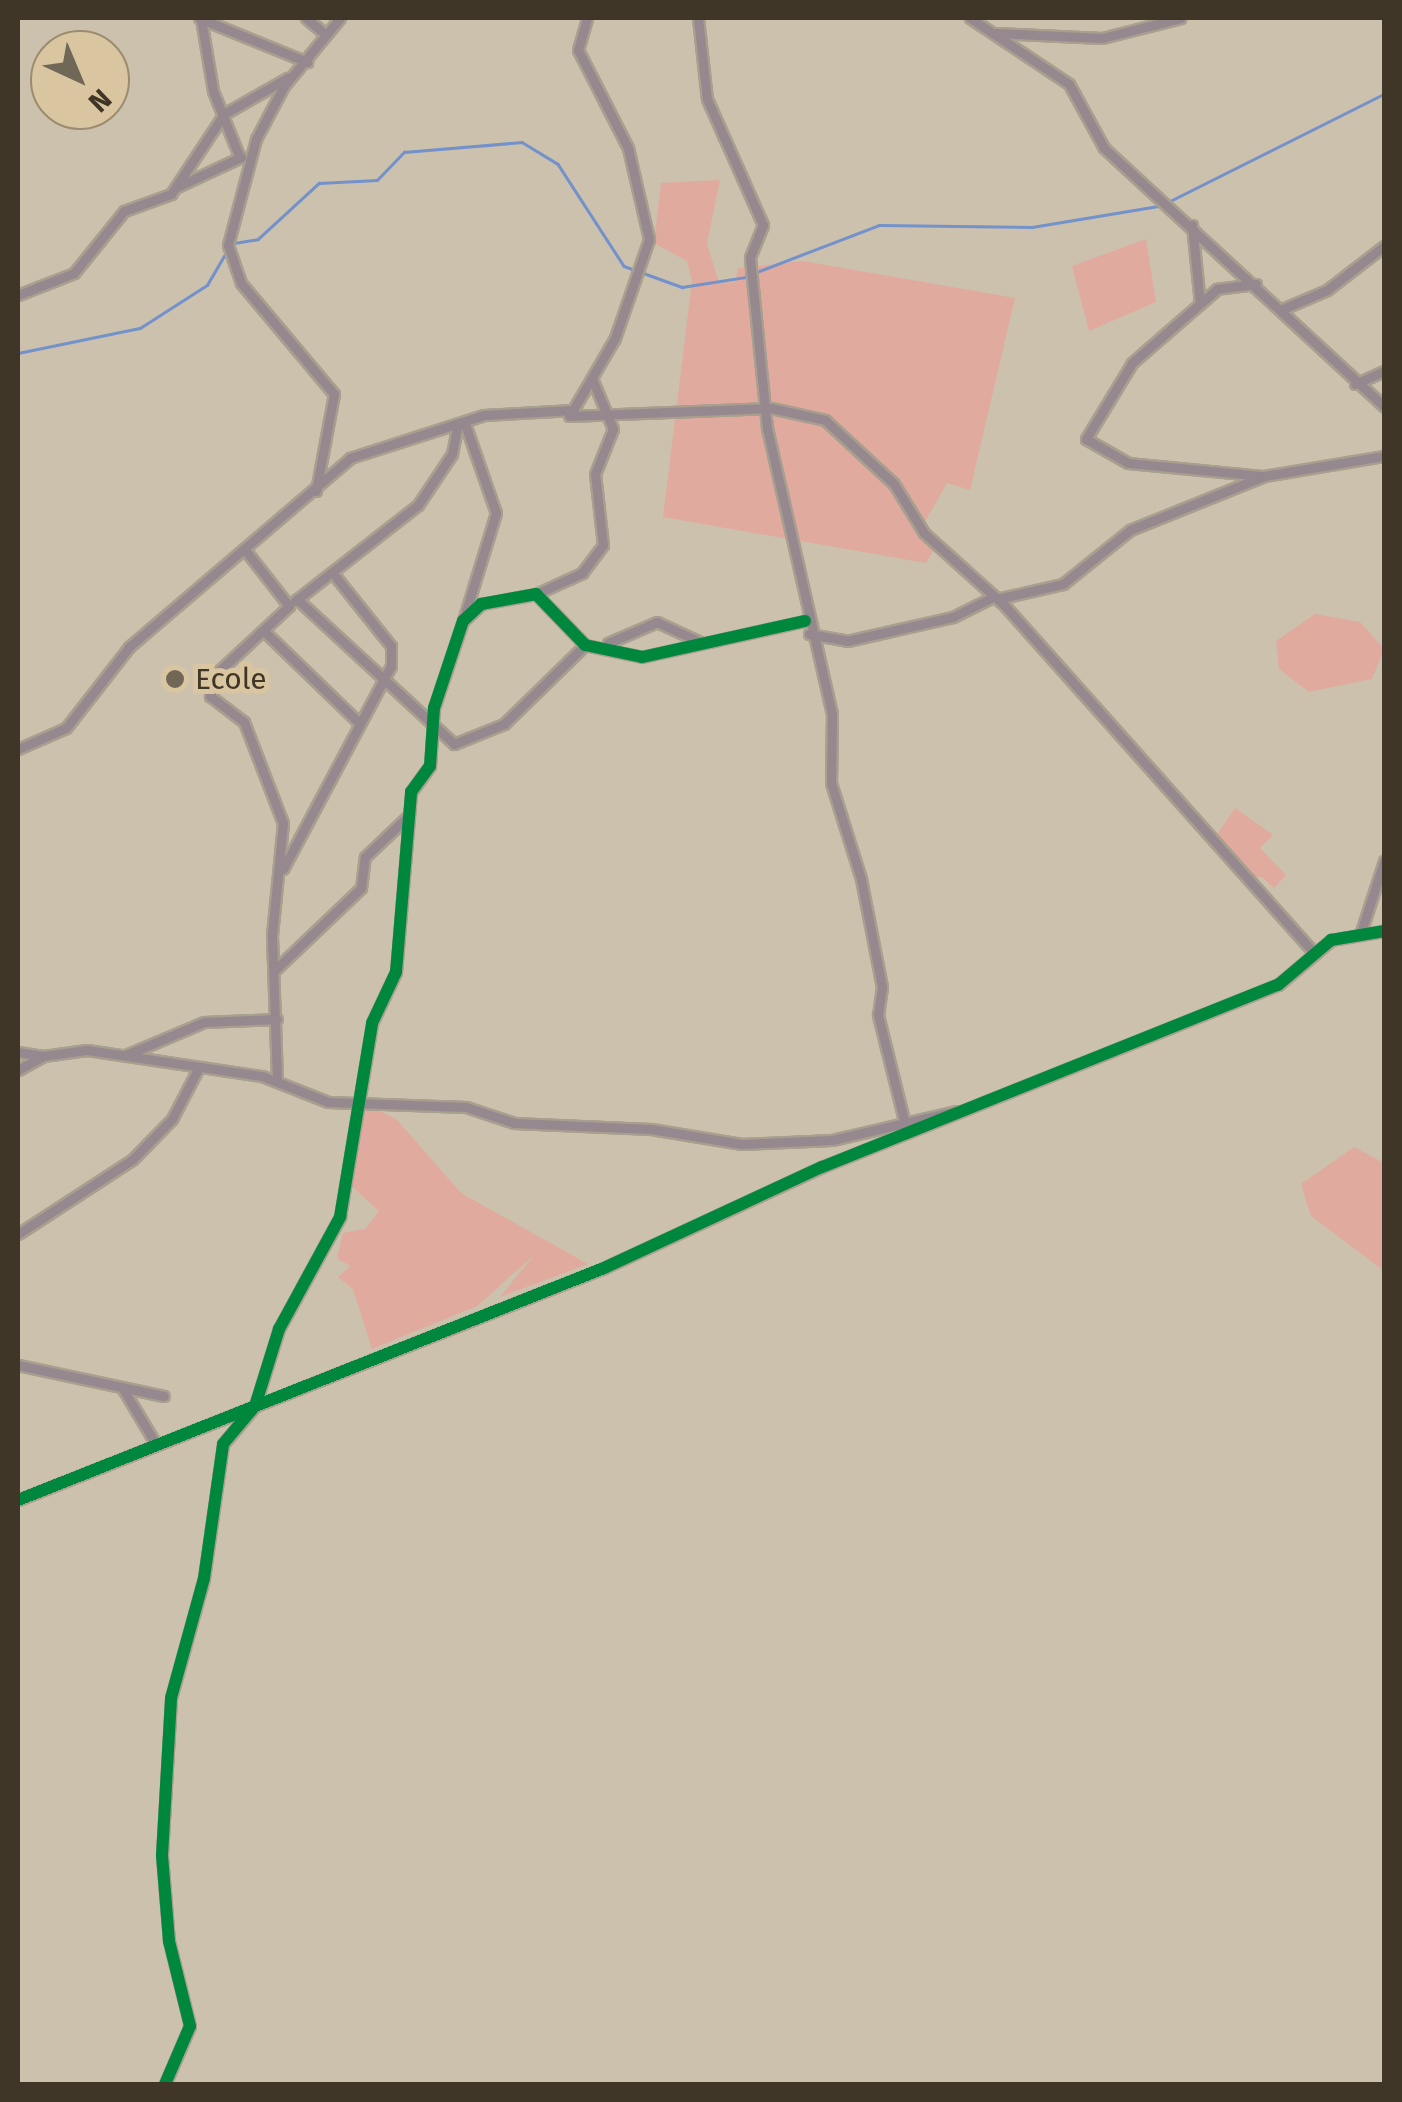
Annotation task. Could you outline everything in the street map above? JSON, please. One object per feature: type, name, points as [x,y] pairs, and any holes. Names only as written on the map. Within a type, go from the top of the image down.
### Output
[{"type":"street","points":[[200,18],[307,62]]},
{"type":"street","points":[[200,18],[224,114],[240,158]]},
{"type":"street","points":[[306,18],[326,35]]},
{"type":"street","points":[[177,187],[224,114],[292,75],[307,62],[340,18]]},
{"type":"street","points":[[566,416],[593,381],[650,239],[622,132],[578,50],[587,18]]},
{"type":"street","points":[[698,18],[707,99],[762,225],[750,258],[770,408],[806,622],[832,713],[832,794],[861,879],[906,1132]]},
{"type":"street","points":[[970,18],[1069,84],[1104,148],[1284,308],[1355,384],[1384,406]]},
{"type":"street","points":[[996,33],[1102,38],[1181,18]]},
{"type":"street","points":[[292,75],[251,152],[230,258],[334,394],[316,491]]},
{"type":"street","points":[[18,295],[69,276],[111,222],[251,152]]},
{"type":"street","points":[[1192,226],[1200,304]]},
{"type":"street","points":[[1284,308],[1328,290],[1384,246]]},
{"type":"street","points":[[1256,284],[1223,286],[1132,363],[1086,439],[1128,464],[1264,476]]},
{"type":"street","points":[[1355,384],[1384,371]]},
{"type":"street","points":[[464,621],[481,604],[536,594],[582,573],[599,554],[607,525],[595,474],[612,438],[610,416],[593,381]]},
{"type":"street","points":[[18,749],[66,728],[129,647],[357,454],[488,414],[610,416],[770,408],[825,420],[894,484],[924,533],[993,598],[1315,954]]},
{"type":"street","points":[[277,1080],[276,969],[283,823],[250,736],[210,696],[219,671],[267,634],[293,602],[336,577],[418,505],[445,467],[461,424]]},
{"type":"street","points":[[276,969],[361,888],[364,857],[406,818],[430,766],[433,729],[496,513],[461,424]]},
{"type":"street","points":[[809,634],[847,641],[953,617],[993,598],[1063,584],[1130,530],[1264,476],[1384,456]]},
{"type":"street","points":[[246,551],[293,602],[454,744],[486,736],[585,646],[608,644],[657,622],[701,643]]},
{"type":"street","points":[[283,869],[381,683],[392,646],[336,577]]},
{"type":"street","points":[[536,594],[585,646]]},
{"type":"street","points":[[608,644],[642,657],[806,622]]},
{"type":"street","points":[[267,634],[358,722]]},
{"type":"street","points":[[164,2084],[190,2026],[162,1856],[167,1716],[204,1578],[221,1450],[256,1402],[279,1329],[340,1216],[363,1104],[372,1023],[396,972],[410,882],[406,818]]},
{"type":"street","points":[[1360,935],[1384,862]]},
{"type":"street","points":[[18,1500],[154,1441],[604,1268],[906,1132],[1278,985],[1315,954],[1360,935],[1384,931]]},
{"type":"street","points":[[126,1056],[204,1022],[276,1020]]},
{"type":"street","points":[[18,1052],[42,1056],[126,1056],[277,1080],[328,1102],[466,1107],[514,1123],[652,1128],[742,1144],[832,1140],[903,1118],[957,1112]]},
{"type":"street","points":[[18,1070],[42,1056]]},
{"type":"street","points":[[18,1234],[133,1159],[172,1119],[198,1068]]},
{"type":"street","points":[[18,1365],[164,1396]]},
{"type":"street","points":[[123,1390],[154,1441]]},
{"type":"shaded area","points":[[720,180],[707,243],[719,283],[735,282],[738,268],[803,261],[1015,298],[970,490],[947,483],[918,534],[936,546],[926,563],[663,517],[692,281],[687,261],[654,243],[661,183]]},
{"type":"shaded area","points":[[1146,239],[1156,302],[1089,331],[1072,266]]},
{"type":"shaded area","points":[[1315,614],[1360,622],[1384,649],[1372,679],[1309,692],[1279,669],[1276,641]]},
{"type":"shaded area","points":[[1235,808],[1273,835],[1260,848],[1286,875],[1274,888],[1262,877],[1245,879],[1212,842]]},
{"type":"shaded area","points":[[365,1103],[397,1120],[461,1193],[588,1264],[500,1297],[534,1255],[477,1306],[372,1349],[353,1289],[338,1277],[351,1266],[337,1259],[343,1233],[365,1229],[379,1211],[346,1181]]},
{"type":"shaded area","points":[[1354,1147],[1384,1163],[1384,1271],[1311,1216],[1301,1184]]},
{"type":"waterway","points":[[1166,203],[1384,94]]},
{"type":"waterway","points":[[234,243],[258,239],[319,183],[377,180],[404,152],[522,142],[558,164],[624,266],[682,287],[746,277]]},
{"type":"waterway","points":[[754,273],[879,225],[1032,227],[1159,206]]},
{"type":"waterway","points":[[18,353],[140,328],[207,285],[228,249]]},
{"type":"cycle path","points":[[165,2084],[190,2026],[169,1941],[162,1855],[171,1698],[204,1578],[223,1444],[255,1406],[279,1329],[340,1217],[372,1023],[396,972],[411,792],[430,766],[434,708],[463,621],[481,604],[536,594],[585,645],[642,657],[805,621]]},
{"type":"cycle path","points":[[18,1500],[604,1268],[822,1167],[1278,985],[1331,940],[1384,931]]},
{"type":"place","name":"Ecole","points":[[175,679]]}]
